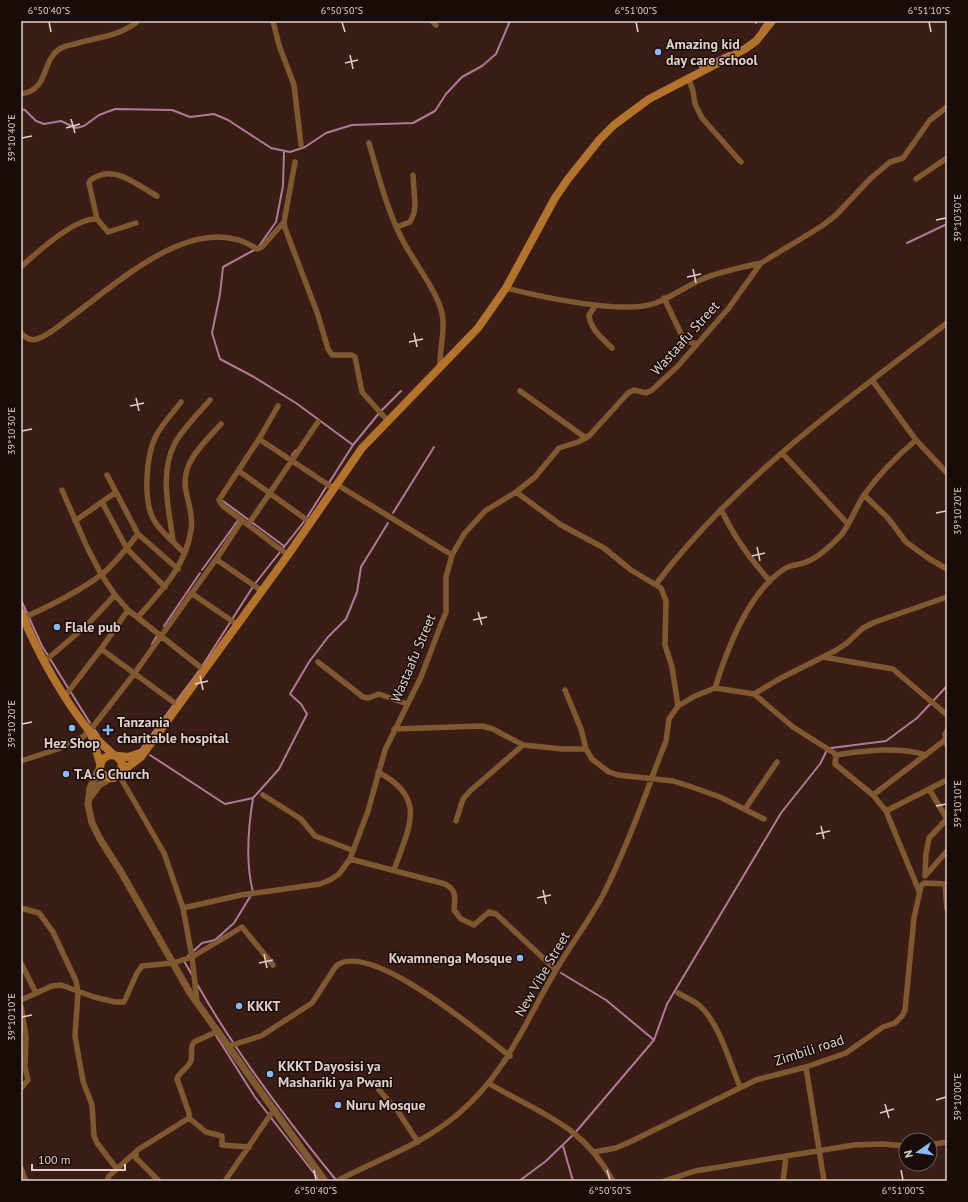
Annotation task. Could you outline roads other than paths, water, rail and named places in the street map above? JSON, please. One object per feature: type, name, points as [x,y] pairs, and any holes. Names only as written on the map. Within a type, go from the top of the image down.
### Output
[{"type":"main road","points":[[90,732],[103,774],[111,778],[120,774],[138,761],[143,752],[179,706],[311,523],[334,486],[362,448],[387,420],[478,328],[506,288],[555,198],[600,139],[614,125],[649,100],[688,77],[745,49],[756,41],[772,21]]},
{"type":"main road","points":[[22,615],[45,661],[65,696],[90,732],[122,762],[120,774]]},
{"type":"main road","points":[[100,765],[107,756],[133,756],[143,752]]},
{"type":"street","points":[[21,94],[29,93],[38,86],[53,56],[58,50],[95,38],[122,32],[138,21]]},
{"type":"street","points":[[273,21],[279,45],[294,85],[301,146]]},
{"type":"street","points":[[688,77],[693,91],[695,104],[702,118],[741,162]]},
{"type":"street","name":"Wastaafu Street","points":[[183,908],[240,895],[320,884],[339,874],[350,859],[352,850],[368,811],[378,772],[394,729],[431,652],[446,612],[446,577],[452,555],[464,534],[485,511],[516,492],[535,477],[559,448],[586,438],[628,393],[634,390],[646,393],[652,390],[677,367],[728,309],[761,263],[822,226],[836,215],[870,179],[890,162],[903,158],[930,120],[947,107]]},
{"type":"street","points":[[369,143],[388,205],[397,227],[442,310],[444,329],[440,355],[440,367]]},
{"type":"street","points":[[916,179],[947,158]]},
{"type":"street","points":[[294,162],[284,222],[330,353],[335,356],[352,355],[355,357],[362,392],[387,420]]},
{"type":"street","points":[[136,224],[108,232],[97,219],[88,183],[91,179],[101,175],[115,174],[157,196]]},
{"type":"street","points":[[397,227],[410,222],[414,213],[413,175]]},
{"type":"street","points":[[21,267],[76,225],[92,218],[97,219]]},
{"type":"street","points":[[21,333],[32,340],[47,334],[148,260],[168,250],[203,240],[232,238],[257,249],[262,247],[284,222]]},
{"type":"street","points":[[506,288],[540,297],[595,306],[656,303],[722,272],[761,263]]},
{"type":"street","points":[[664,298],[683,338],[686,341],[697,344]]},
{"type":"street","points":[[595,306],[589,315],[590,322],[595,331],[612,348]]},
{"type":"street","points":[[656,584],[679,554],[750,480],[872,380],[947,323]]},
{"type":"street","points":[[872,380],[916,440],[947,473]]},
{"type":"street","points":[[520,391],[586,438]]},
{"type":"street","points":[[173,541],[166,480],[170,453],[187,425],[210,400]]},
{"type":"street","points":[[181,402],[157,435],[150,451],[147,474],[151,513],[155,522],[184,553]]},
{"type":"street","points":[[278,406],[239,471],[219,500],[220,504],[288,555]]},
{"type":"street","points":[[248,525],[318,422]]},
{"type":"street","points":[[138,617],[165,587],[178,569],[191,531],[192,520],[185,477],[189,463],[200,447],[221,424]]},
{"type":"street","points":[[259,439],[334,486],[452,555]]},
{"type":"street","points":[[715,688],[738,626],[761,591],[770,581],[787,567],[809,562],[842,534],[864,495],[891,462],[916,440]]},
{"type":"street","points":[[782,453],[848,524]]},
{"type":"street","points":[[239,471],[311,523]]},
{"type":"street","points":[[107,475],[138,534],[178,569]]},
{"type":"street","points":[[62,490],[75,521],[101,574],[115,595],[128,610],[204,670]]},
{"type":"street","points":[[75,521],[116,492]]},
{"type":"street","points":[[516,492],[561,525],[604,548],[631,570],[661,588],[666,602],[665,646],[672,667],[678,706],[695,696],[715,688],[754,694],[793,727],[835,755],[884,750],[906,751],[926,755]]},
{"type":"street","points":[[864,495],[888,518],[906,542],[928,558],[947,569]]},
{"type":"street","points":[[102,502],[127,549],[165,587]]},
{"type":"street","points":[[721,509],[729,527],[742,547],[770,581]]},
{"type":"street","points":[[21,761],[58,749],[90,732],[134,674],[216,560],[242,520]]},
{"type":"street","points":[[22,615],[54,603],[101,574],[127,549],[138,534]]},
{"type":"street","points":[[216,560],[235,571],[262,591]]},
{"type":"street","points":[[191,593],[238,625]]},
{"type":"street","points":[[45,661],[87,625],[115,595]]},
{"type":"street","points":[[754,694],[847,643],[863,628],[875,622],[947,597]]},
{"type":"street","points":[[65,696],[101,649],[128,610]]},
{"type":"street","points":[[101,649],[179,706]]},
{"type":"street","points":[[822,657],[893,669],[947,715]]},
{"type":"street","points":[[318,662],[363,697],[368,698],[379,694],[407,704]]},
{"type":"street","points":[[565,690],[581,729],[586,749],[592,759],[610,772],[618,776],[673,781],[696,788],[745,809],[764,819]]},
{"type":"street","name":"New Vibe Street","points":[[336,1181],[418,1142],[458,1115],[490,1084],[510,1056],[556,970],[603,893],[638,815],[663,752],[669,719],[678,706]]},
{"type":"street","points":[[394,729],[482,726],[493,729],[523,746],[586,749]]},
{"type":"street","points":[[873,795],[926,755],[946,743],[947,731]]},
{"type":"street","points":[[456,821],[462,802],[466,795],[483,778],[523,746]]},
{"type":"street","points":[[835,755],[834,764],[873,795],[886,811],[919,891]]},
{"type":"street","points":[[745,809],[777,762]]},
{"type":"street","points":[[100,765],[93,778],[88,800],[90,815],[100,839],[197,1002],[273,1111],[325,1181]]},
{"type":"street","points":[[378,772],[393,780],[406,796],[412,810],[409,829],[394,870]]},
{"type":"street","points":[[120,774],[164,853],[183,908],[192,956],[197,1002]]},
{"type":"street","points":[[88,800],[99,786],[111,778]]},
{"type":"street","points":[[886,811],[947,780]]},
{"type":"street","points":[[925,875],[926,854],[929,838],[947,819],[929,789]]},
{"type":"street","points":[[263,795],[301,820],[315,836],[352,850]]},
{"type":"street","points":[[925,875],[947,851]]},
{"type":"street","points":[[350,859],[452,887],[455,896],[454,910],[461,919],[472,924],[476,924],[489,912],[496,914],[556,970]]},
{"type":"street","name":"Zimbili road","points":[[594,1152],[616,1148],[632,1141],[740,1087],[770,1076],[806,1067],[846,1053],[883,1027],[895,1023],[902,1016],[905,1010],[919,891],[925,875]]},
{"type":"street","points":[[922,884],[946,884],[947,909]]},
{"type":"street","points":[[21,908],[39,913],[55,935],[76,981],[78,992],[75,1036],[83,1081],[92,1105],[94,1136],[97,1143],[117,1169]]},
{"type":"street","points":[[21,1000],[52,986],[61,985],[78,992],[115,1002],[124,1002],[137,973],[142,966],[173,964],[192,956],[242,927],[273,964]]},
{"type":"street","points":[[228,1046],[261,1036],[312,1003],[336,966],[341,961],[348,961],[383,969],[402,978],[430,996],[510,1056]]},
{"type":"street","points":[[21,963],[36,993]]},
{"type":"street","points":[[678,993],[700,1006],[710,1018],[740,1087]]},
{"type":"street","points":[[21,1006],[26,1036],[25,1067],[28,1080],[21,1088]]},
{"type":"street","points":[[218,1031],[194,1042],[192,1045],[191,1060],[179,1074],[178,1078],[189,1113],[189,1118],[206,1132],[222,1136],[222,1145],[249,1147]]},
{"type":"street","points":[[806,1067],[824,1181]]},
{"type":"street","points":[[490,1084],[558,1120],[575,1133],[594,1152],[613,1181]]},
{"type":"street","points":[[379,1090],[397,1110],[418,1142]]},
{"type":"street","points":[[226,1181],[273,1111]]},
{"type":"street","points":[[108,1181],[109,1176],[136,1154],[139,1149],[163,1132],[189,1118]]},
{"type":"street","points":[[664,1181],[695,1171],[854,1145],[882,1144],[898,1145]]},
{"type":"street","points":[[136,1154],[136,1158],[159,1181]]},
{"type":"street","points":[[783,1181],[786,1156]]},
{"type":"street","points":[[21,1168],[26,1181]]},
{"type":"waterway","points":[[21,109],[25,110],[36,121],[44,124],[61,121],[76,128],[84,126],[99,115],[115,109],[172,110],[190,117],[214,114],[228,120],[271,148],[290,152],[305,147],[326,133],[352,125],[413,123],[435,111],[446,94],[462,77],[482,66],[496,54],[510,21]]},
{"type":"waterway","points":[[761,29],[767,21]]},
{"type":"waterway","points":[[700,67],[729,53]]},
{"type":"waterway","points":[[259,246],[276,222],[283,186],[284,151]]},
{"type":"waterway","points":[[907,243],[947,224]]},
{"type":"waterway","points":[[256,249],[223,267],[220,294],[212,333],[220,359],[254,377],[296,403],[353,445]]},
{"type":"waterway","points":[[140,750],[201,668],[254,585],[306,519],[353,445],[380,412],[401,391]]},
{"type":"waterway","points":[[393,513],[434,447]]},
{"type":"waterway","points":[[292,455],[296,450]]},
{"type":"waterway","points":[[223,501],[284,546]]},
{"type":"waterway","points":[[202,570],[239,519]]},
{"type":"waterway","points":[[150,755],[225,804],[253,798],[279,769],[307,714],[301,704],[290,694],[309,662],[328,637],[346,619],[357,592],[361,567],[388,523]]},
{"type":"waterway","points":[[164,626],[200,573]]},
{"type":"waterway","points":[[21,600],[42,646],[90,723]]},
{"type":"waterway","points":[[152,644],[158,634]]},
{"type":"waterway","points":[[831,748],[886,741],[917,718],[947,686]]},
{"type":"waterway","points":[[95,730],[99,736]]},
{"type":"waterway","points":[[519,1181],[546,1161],[575,1133],[654,1040],[667,1004],[781,813],[820,764],[827,750]]},
{"type":"waterway","points":[[187,957],[202,943],[215,940],[234,923],[253,892],[250,881],[248,857],[253,798]]},
{"type":"waterway","points":[[184,961],[192,975]]},
{"type":"waterway","points":[[561,973],[606,1000],[654,1040]]},
{"type":"waterway","points":[[197,984],[228,1035],[262,1085],[336,1180]]},
{"type":"waterway","points":[[215,1034],[255,1097],[320,1181]]},
{"type":"waterway","points":[[563,1146],[573,1181]]},
{"type":"place","name":"Amazing kid day care school","points":[[658,52]]},
{"type":"place","name":"Flale pub","points":[[57,627]]},
{"type":"place","name":"Hez Shop","points":[[72,728]]},
{"type":"place","name":"Tanzania charitable hospital","points":[[108,730]]},
{"type":"place","name":"T.A.G Church","points":[[66,774]]},
{"type":"place","name":"Kwamnenga Mosque","points":[[520,958]]},
{"type":"place","name":"KKKT","points":[[239,1006]]},
{"type":"place","name":"KKKT Dayosisi ya Mashariki ya Pwani","points":[[270,1074]]},
{"type":"place","name":"Nuru Mosque","points":[[338,1105]]}]
